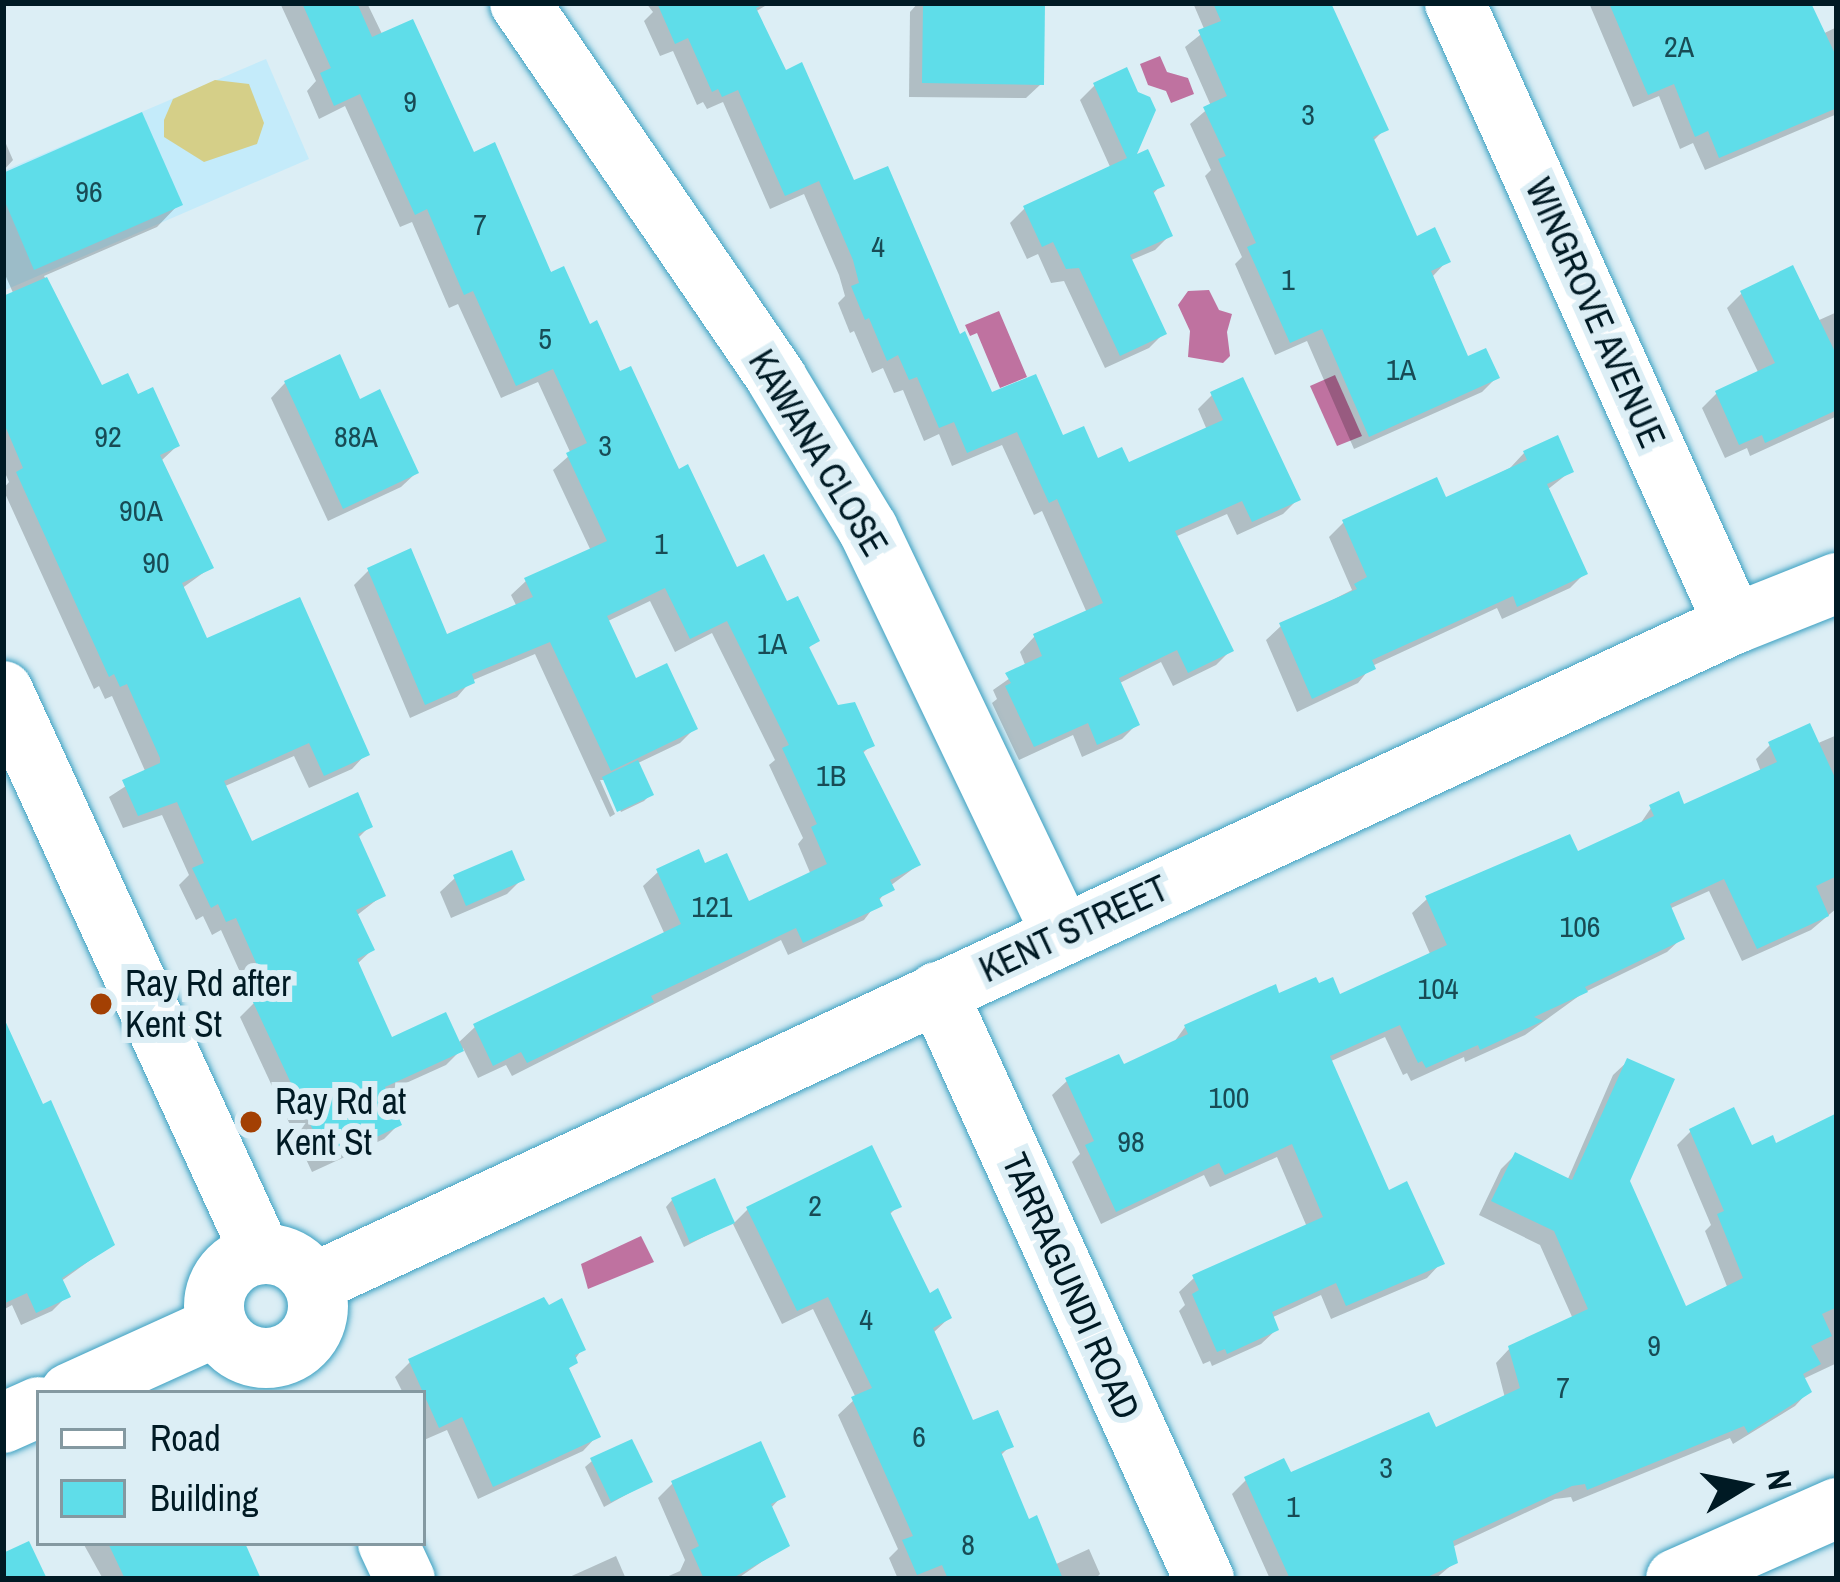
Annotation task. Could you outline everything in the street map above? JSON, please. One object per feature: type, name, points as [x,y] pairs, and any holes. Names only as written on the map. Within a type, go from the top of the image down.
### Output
[{"type":"street","name":"KAWANA CLOSE","points":[[520,3],[777,379],[868,529],[1062,934]]},
{"type":"street","name":"WINGROVE AVENUE","points":[[1456,3],[1734,624]]},
{"type":"street","name":"KENT STREET","points":[[314,1283],[1734,624],[1837,583]]},
{"type":"street","points":[[3,692],[261,1254]]},
{"type":"street","name":"TARRAGUNDI ROAD","points":[[937,992],[1204,1579]]},
{"type":"street","points":[[261,1254],[292,1260],[314,1283],[319,1300],[302,1374],[271,1359],[239,1352],[218,1326],[215,1294],[221,1279],[245,1258],[261,1254]]},
{"type":"street","points":[[77,1390],[218,1326]]},
{"type":"street","points":[[3,1423],[36,1408]]},
{"type":"street","points":[[1676,1579],[1837,1508]]},
{"type":"street","points":[[389,1546],[405,1579]]},
{"type":"shaded area","points":[[1160,56],[1167,72],[1188,78],[1194,94],[1171,103],[1166,91],[1148,85],[1140,64]]},
{"type":"shaded area","points":[[266,59],[309,159],[3,291],[3,171]]},
{"type":"shaded area","points":[[215,80],[249,84],[264,123],[257,144],[204,162],[164,137],[164,120],[173,99]]},
{"type":"shaded area","points":[[1209,290],[1219,310],[1232,314],[1227,332],[1230,356],[1223,363],[1188,357],[1190,331],[1178,305],[1188,291]]},
{"type":"shaded area","points":[[999,311],[1027,377],[1000,388],[977,333],[970,336],[965,325]]},
{"type":"shaded area","points":[[1335,375],[1362,436],[1337,446],[1310,386]]},
{"type":"shaded area","points":[[641,1236],[654,1262],[588,1289],[581,1264]]},
{"type":"building","points":[[302,3],[357,3],[372,37],[413,19],[474,152],[495,142],[551,272],[564,266],[590,324],[597,320],[620,371],[631,366],[679,469],[688,464],[737,567],[764,554],[787,601],[798,596],[820,641],[809,647],[838,705],[855,702],[875,746],[863,751],[921,865],[890,880],[895,890],[879,898],[883,906],[803,943],[796,928],[651,996],[654,1002],[527,1063],[521,1052],[493,1066],[473,1024],[681,924],[656,869],[699,849],[705,863],[727,853],[749,901],[827,864],[811,827],[817,824],[782,748],[789,745],[727,621],[690,639],[665,588],[607,616],[636,678],[667,663],[698,729],[611,771],[550,642],[472,674],[475,683],[425,705],[367,568],[411,548],[447,634],[533,597],[524,578],[607,541],[566,453],[587,443],[553,369],[516,386],[473,291],[464,295],[427,209],[415,215],[360,94],[334,106],[320,73],[331,68]]},
{"type":"building","points":[[657,3],[766,3],[756,8],[786,70],[802,62],[854,180],[888,166],[960,334],[965,331],[992,392],[1036,374],[1063,435],[1084,426],[1098,458],[1122,447],[1129,462],[1223,420],[1210,392],[1243,377],[1301,500],[1252,522],[1242,501],[1175,531],[1234,651],[1188,673],[1177,650],[1119,678],[1140,725],[1097,745],[1088,723],[1034,747],[1005,686],[1011,683],[1005,673],[1042,656],[1033,634],[1103,603],[1057,499],[1049,503],[1017,432],[967,453],[954,422],[939,428],[917,377],[909,380],[898,355],[887,361],[869,318],[865,320],[851,286],[859,283],[853,260],[819,181],[785,196],[738,90],[722,97],[718,89],[712,92],[688,38],[675,44]]},
{"type":"building","points":[[923,3],[1045,3],[1044,85],[922,83]]},
{"type":"building","points":[[1213,3],[1331,3],[1389,130],[1373,137],[1417,236],[1435,227],[1451,262],[1431,271],[1468,356],[1486,348],[1500,378],[1369,437],[1322,329],[1290,343],[1247,247],[1256,243],[1218,159],[1226,156],[1203,107],[1227,96],[1198,30],[1221,21]]},
{"type":"building","points":[[1609,3],[1811,3],[1837,58],[1837,108],[1719,158],[1708,131],[1695,137],[1674,84],[1648,95]]},
{"type":"building","points":[[1127,67],[1138,92],[1150,97],[1156,110],[1137,154],[1148,149],[1165,186],[1153,191],[1173,236],[1130,255],[1167,334],[1120,356],[1079,268],[1066,269],[1053,242],[1042,247],[1023,206],[1127,158],[1093,83]]},
{"type":"building","points":[[142,112],[183,205],[34,270],[3,197],[3,173]]},
{"type":"building","points":[[1793,265],[1837,356],[1837,410],[1765,443],[1762,435],[1739,445],[1715,391],[1775,363],[1740,291]]},
{"type":"building","points":[[47,277],[102,385],[128,373],[138,394],[153,387],[180,446],[160,455],[214,568],[182,583],[207,638],[300,597],[370,755],[324,776],[309,743],[224,781],[252,841],[358,792],[373,827],[358,834],[386,896],[356,910],[375,950],[357,959],[392,1037],[446,1012],[464,1051],[385,1087],[402,1125],[327,1160],[252,1000],[269,992],[236,918],[226,922],[218,904],[211,908],[192,868],[204,863],[177,802],[138,816],[122,780],[160,763],[160,758],[127,684],[120,687],[114,674],[109,677],[16,472],[23,468],[3,421],[3,296]]},
{"type":"building","points":[[340,354],[360,399],[380,389],[419,473],[343,509],[284,381]]},
{"type":"building","points":[[1558,435],[1574,472],[1547,484],[1588,574],[1517,607],[1513,596],[1372,660],[1376,669],[1312,699],[1279,623],[1357,589],[1354,584],[1367,577],[1342,520],[1437,477],[1446,497],[1527,460],[1523,451]]},
{"type":"building","points":[[1810,723],[1837,782],[1837,876],[1816,886],[1829,916],[1757,949],[1724,879],[1670,904],[1685,939],[1585,987],[1588,992],[1534,1017],[1543,1021],[1480,1050],[1478,1045],[1426,1068],[1422,1061],[1418,1063],[1400,1025],[1330,1056],[1389,1190],[1407,1181],[1445,1264],[1346,1306],[1336,1283],[1272,1312],[1279,1330],[1227,1354],[1225,1349],[1217,1352],[1192,1294],[1199,1290],[1192,1275],[1323,1217],[1292,1144],[1225,1175],[1219,1163],[1116,1212],[1085,1145],[1094,1141],[1065,1078],[1119,1054],[1124,1064],[1188,1034],[1184,1025],[1276,984],[1279,993],[1316,977],[1319,983],[1333,977],[1340,994],[1447,945],[1425,896],[1570,834],[1578,851],[1654,816],[1649,805],[1679,791],[1684,804],[1777,762],[1768,742]]},
{"type":"building","points":[[638,760],[654,795],[617,812],[602,777]]},
{"type":"building","points":[[512,850],[525,880],[466,906],[453,875]]},
{"type":"building","points":[[3,1016],[43,1104],[51,1100],[115,1245],[62,1278],[71,1297],[36,1313],[27,1293],[3,1304]]},
{"type":"building","points":[[1627,1058],[1675,1079],[1630,1181],[1686,1306],[1743,1278],[1717,1214],[1724,1211],[1689,1129],[1734,1107],[1752,1145],[1773,1135],[1776,1143],[1837,1113],[1837,1307],[1822,1314],[1832,1336],[1811,1346],[1821,1364],[1803,1374],[1812,1392],[1748,1433],[1744,1426],[1587,1490],[1585,1484],[1572,1486],[1453,1541],[1458,1563],[1423,1579],[1290,1579],[1244,1477],[1284,1458],[1291,1472],[1429,1412],[1436,1427],[1520,1388],[1508,1346],[1588,1309],[1554,1231],[1491,1201],[1515,1152],[1572,1180]]},
{"type":"building","points":[[872,1145],[902,1207],[890,1212],[930,1293],[938,1288],[952,1318],[933,1328],[973,1420],[998,1410],[1014,1447],[1001,1452],[1029,1519],[1037,1515],[1063,1579],[948,1579],[942,1565],[917,1575],[902,1540],[913,1536],[851,1397],[872,1388],[828,1297],[797,1311],[746,1207]]},
{"type":"building","points":[[715,1178],[735,1223],[690,1243],[671,1198]]},
{"type":"building","points":[[544,1297],[549,1305],[562,1298],[586,1350],[575,1355],[578,1363],[569,1368],[601,1437],[493,1487],[462,1417],[439,1428],[426,1390],[408,1359]]},
{"type":"building","points":[[632,1439],[653,1482],[611,1502],[590,1458]]},
{"type":"building","points":[[761,1441],[786,1497],[771,1504],[790,1546],[731,1579],[704,1579],[691,1550],[699,1546],[671,1481]]},
{"type":"building","points":[[29,1541],[47,1579],[3,1579],[3,1553]]},
{"type":"building","points":[[109,1546],[246,1546],[261,1579],[125,1579]]},
{"type":"place","name":"Ray Rd after Kent St","points":[[101,1004]]},
{"type":"place","name":"Ray Rd at Kent St","points":[[251,1122]]}]
